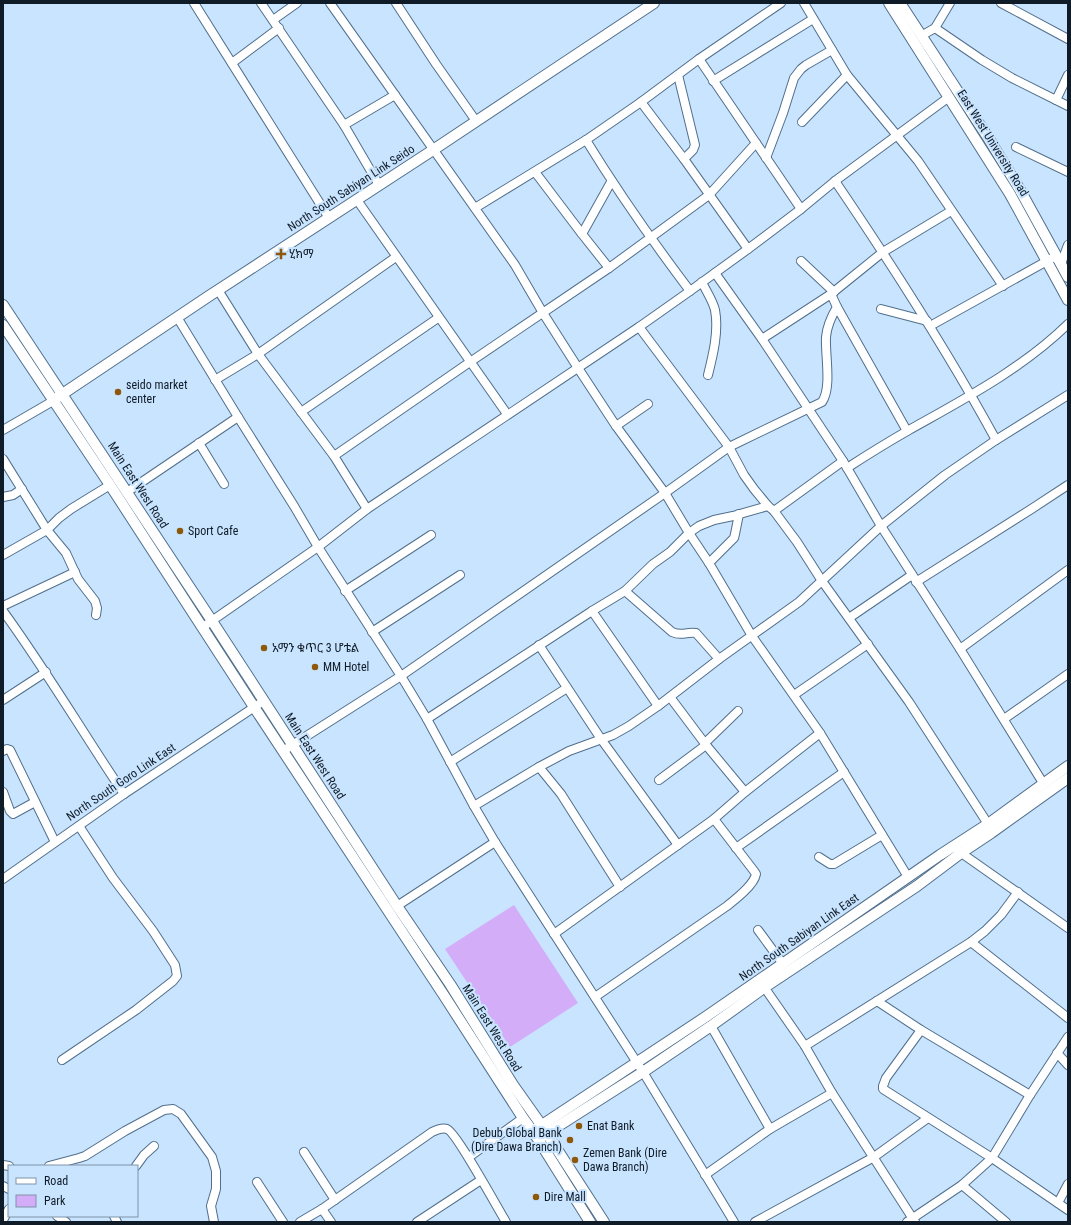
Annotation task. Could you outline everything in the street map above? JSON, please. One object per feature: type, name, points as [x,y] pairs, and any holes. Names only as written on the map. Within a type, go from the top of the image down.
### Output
[{"type":"main road","name":"North South Sabiyan Link Seido","points":[[52,400],[654,3]]},
{"type":"main road","name":"East West University Road","points":[[889,3],[1010,194],[1068,300]]},
{"type":"main road","name":"East West University Road","points":[[900,3],[1016,183],[1068,277]]},
{"type":"main road","name":"Main East West Road","points":[[3,305],[292,744],[385,896],[409,943],[443,994],[604,1222]]},
{"type":"main road","name":"Main East West Road","points":[[3,325],[110,485],[283,751],[385,896],[397,906],[452,988],[508,1087],[523,1118],[540,1132],[590,1222]]},
{"type":"main road","points":[[129,515],[138,509]]},
{"type":"main road","name":"North South Sabiyan Link East","points":[[640,1067],[707,1016],[762,984],[917,886],[988,824],[1068,766]]},
{"type":"main road","name":"North South Sabiyan Link East","points":[[540,1132],[640,1067],[711,1026],[762,984],[783,964],[908,877],[991,833],[1068,778]]},
{"type":"main road","points":[[409,943],[418,937]]},
{"type":"main road","points":[[443,994],[452,988]]},
{"type":"street","points":[[194,3],[329,218]]},
{"type":"street","points":[[261,3],[344,125],[379,185]]},
{"type":"street","points":[[273,20],[297,3]]},
{"type":"street","points":[[330,3],[515,265],[543,313],[616,426],[665,493],[709,563],[752,636],[820,733],[908,877]]},
{"type":"street","points":[[396,3],[476,121]]},
{"type":"street","points":[[475,208],[586,140],[699,59],[781,3]]},
{"type":"street","points":[[804,3],[847,75],[918,160],[1003,286]]},
{"type":"street","points":[[921,36],[935,28],[950,3]]},
{"type":"street","points":[[1001,3],[1068,39]]},
{"type":"street","points":[[713,80],[813,19]]},
{"type":"street","points":[[232,63],[279,28]]},
{"type":"street","points":[[935,28],[982,60],[1012,78],[1068,106]]},
{"type":"street","points":[[766,158],[794,78],[806,65],[832,50]]},
{"type":"street","points":[[699,59],[801,209]]},
{"type":"street","points":[[678,75],[695,145],[693,150],[684,159]]},
{"type":"street","points":[[802,122],[847,75]]},
{"type":"street","points":[[1056,100],[1068,75]]},
{"type":"street","points":[[344,125],[395,95]]},
{"type":"street","points":[[203,627],[318,547],[367,509],[639,327],[690,291],[801,209],[834,181],[949,97]]},
{"type":"street","points":[[641,102],[684,159],[748,249]]},
{"type":"street","points":[[586,140],[611,182],[650,238],[690,291]]},
{"type":"street","points":[[334,456],[609,268],[709,195],[756,144]]},
{"type":"street","points":[[1016,147],[1068,172]]},
{"type":"street","points":[[535,172],[609,268]]},
{"type":"street","points":[[834,181],[883,252],[928,323],[972,395],[996,440]]},
{"type":"street","points":[[582,234],[611,182]]},
{"type":"street","points":[[356,200],[507,414]]},
{"type":"street","points":[[762,339],[833,293],[883,252],[951,211]]},
{"type":"street","points":[[881,309],[928,323],[1003,286],[1046,261],[1058,260],[1068,245]]},
{"type":"street","points":[[215,380],[258,354],[396,257]]},
{"type":"street","points":[[801,261],[833,293],[837,307],[907,431]]},
{"type":"street","points":[[715,272],[762,339],[845,464],[881,526],[960,649],[1043,783]]},
{"type":"street","points":[[702,282],[715,310],[716,324],[713,354],[708,375]]},
{"type":"street","points":[[218,290],[258,354],[334,456],[367,509]]},
{"type":"street","points":[[283,751],[401,676],[729,447],[809,410],[822,402],[827,393],[826,336],[830,320],[837,307]]},
{"type":"street","points":[[177,317],[345,591],[401,676],[427,719],[495,842],[640,1067],[734,1222]]},
{"type":"street","points":[[301,412],[438,318]]},
{"type":"street","points":[[427,719],[625,590],[653,564],[670,552],[689,533],[699,526],[714,520],[771,508],[804,490],[845,464],[972,395],[1035,353],[1068,324]]},
{"type":"street","points":[[639,327],[729,447],[744,474],[797,542],[822,580],[909,702],[988,824]]},
{"type":"street","points":[[474,806],[569,751],[613,735],[630,726],[719,659],[799,602],[881,526],[945,475],[996,440],[1068,395]]},
{"type":"street","points":[[3,430],[52,400]]},
{"type":"street","points":[[616,426],[648,404]]},
{"type":"street","points":[[127,492],[238,417]]},
{"type":"street","points":[[199,443],[224,484]]},
{"type":"street","points":[[3,459],[47,530],[66,553],[80,582],[96,601],[96,616]]},
{"type":"street","points":[[3,555],[47,530],[71,509],[110,485]]},
{"type":"street","points":[[849,618],[1034,508],[1068,485]]},
{"type":"street","points":[[3,497],[13,495],[22,489]]},
{"type":"street","points":[[709,563],[734,538],[739,514]]},
{"type":"street","points":[[345,591],[431,535]]},
{"type":"street","points":[[960,649],[1068,570]]},
{"type":"street","points":[[3,606],[75,572]]},
{"type":"street","points":[[372,632],[460,575]]},
{"type":"street","points":[[625,590],[672,632],[678,635],[692,632],[696,633],[719,659]]},
{"type":"street","points":[[3,610],[46,672],[124,794]]},
{"type":"street","points":[[592,611],[658,706]]},
{"type":"street","points":[[794,695],[868,644]]},
{"type":"street","points":[[539,646],[601,739],[678,845]]},
{"type":"street","points":[[3,700],[46,672]]},
{"type":"street","points":[[1004,719],[1068,674]]},
{"type":"street","points":[[450,762],[567,688]]},
{"type":"street","points":[[670,697],[705,744],[745,792]]},
{"type":"street","name":"North South Goro Link East","points":[[3,878],[124,794],[263,701]]},
{"type":"street","points":[[659,780],[705,744],[738,710]]},
{"type":"street","points":[[554,934],[714,819],[745,792],[820,733]]},
{"type":"street","points":[[3,751],[7,749],[10,750],[55,842]]},
{"type":"street","points":[[539,767],[561,794],[620,887]]},
{"type":"street","points":[[736,848],[844,772]]},
{"type":"street","points":[[3,792],[10,812],[13,814],[35,802]]},
{"type":"street","points":[[595,997],[727,906],[750,885],[756,874],[714,819]]},
{"type":"street","points":[[62,1060],[136,1010],[173,981],[177,973],[175,965],[153,931],[113,878],[79,826]]},
{"type":"street","points":[[819,857],[830,864],[834,864],[882,835]]},
{"type":"street","points":[[397,906],[495,842]]},
{"type":"street","points":[[957,850],[1068,928]]},
{"type":"street","points":[[805,1046],[971,942],[1001,915],[1018,892]]},
{"type":"street","points":[[758,930],[783,964]]},
{"type":"street","points":[[971,942],[1068,1018]]},
{"type":"street","points":[[762,984],[805,1046],[832,1093],[874,1156],[912,1221],[962,1185],[992,1158],[1068,1036]]},
{"type":"street","points":[[877,1001],[921,1030],[1030,1095]]},
{"type":"street","points":[[711,1026],[770,1129]]},
{"type":"street","points":[[921,1030],[886,1078],[883,1089],[992,1158],[1068,1210]]},
{"type":"street","points":[[1057,1053],[1068,1065]]},
{"type":"street","points":[[705,1175],[770,1129],[832,1093]]},
{"type":"street","points":[[53,1165],[79,1158],[164,1110],[173,1109],[180,1114],[212,1157],[216,1171],[216,1189],[211,1206],[214,1222]]},
{"type":"street","points":[[469,1157],[523,1118]]},
{"type":"street","points":[[755,1222],[874,1156],[928,1118]]},
{"type":"street","points":[[300,1222],[322,1209],[432,1132],[439,1129],[446,1129],[451,1132],[469,1157],[506,1222]]},
{"type":"street","points":[[137,1165],[144,1155],[154,1146]]},
{"type":"street","points":[[304,1152],[335,1200]]},
{"type":"street","points":[[417,1222],[481,1180]]},
{"type":"street","points":[[257,1182],[283,1222]]},
{"type":"street","points":[[1058,1203],[1068,1184]]},
{"type":"street","points":[[962,1185],[1006,1222]]},
{"type":"street","points":[[322,1209],[331,1222]]},
{"type":"street","points":[[3,1220],[8,1211]]},
{"type":"green space","points":[[514,905],[578,1003],[510,1047],[445,949]]},
{"type":"place","name":"ሂክማ","points":[[281,254]]},
{"type":"place","name":"seido market center","points":[[118,392]]},
{"type":"place","name":"Sport Cafe","points":[[180,531]]},
{"type":"place","name":"አማን ቁጥር 3 ሆቴል","points":[[264,648]]},
{"type":"place","name":"MM Hotel","points":[[315,667]]},
{"type":"place","name":"Enat Bank","points":[[579,1126]]},
{"type":"place","name":"Debub Global Bank (Dire Dawa Branch)","points":[[570,1140]]},
{"type":"place","name":"Zemen Bank (Dire Dawa Branch)","points":[[575,1160]]},
{"type":"place","name":"Dire Mall","points":[[536,1197]]}]
